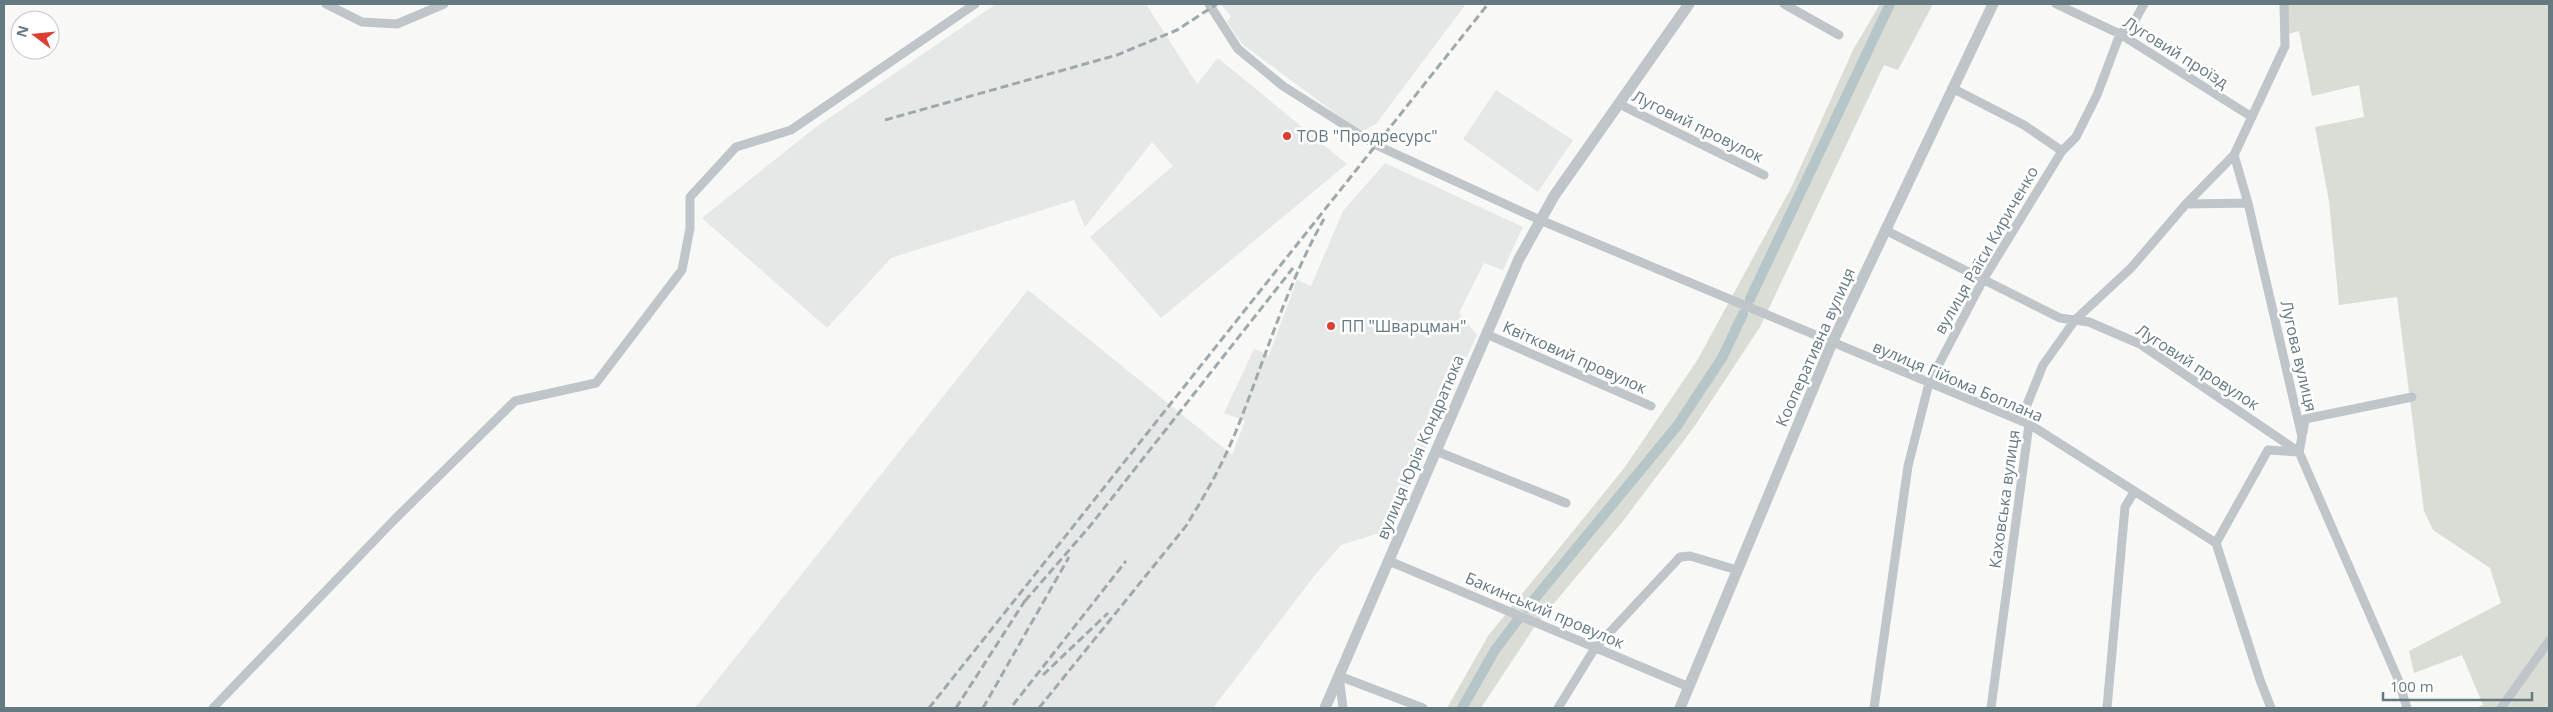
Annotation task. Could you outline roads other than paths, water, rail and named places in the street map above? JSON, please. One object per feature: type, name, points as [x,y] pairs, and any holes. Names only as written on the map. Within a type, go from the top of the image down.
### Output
[{"type":"street","points":[[326,4],[362,22],[397,24],[444,4]]},
{"type":"street","points":[[213,708],[395,519],[516,401],[596,383],[682,270],[690,228],[690,197],[736,147],[791,130],[975,4]]},
{"type":"street","name":"вулиця Гійома Боплана","points":[[1209,4],[1238,49],[1283,86],[1376,145],[1540,220],[2029,424],[2216,542]]},
{"type":"street","name":"вулиця Юрія Кондратюка","points":[[1325,708],[1519,258],[1540,220],[1689,4]]},
{"type":"street","points":[[1784,4],[1839,35]]},
{"type":"street","name":"Кооперативна вулиця","points":[[1680,708],[1832,343],[1993,4]]},
{"type":"street","name":"Луговий проїзд","points":[[2056,4],[2120,34],[2252,117]]},
{"type":"street","name":"вулиця Раїси Кириченко","points":[[1874,708],[1908,466],[1929,383],[1983,280],[2062,151],[2076,137],[2097,95],[2120,34],[2134,22],[2144,4]]},
{"type":"street","points":[[2234,155],[2285,46],[2284,4]]},
{"type":"street","points":[[1952,88],[2024,125],[2062,151]]},
{"type":"street","name":"Луговий провулок","points":[[1619,104],[1764,174]]},
{"type":"street","name":"Лугова вулиця","points":[[2234,155],[2248,203],[2302,437],[2299,452],[2398,679],[2407,708]]},
{"type":"street","name":"Каховська вулиця","points":[[1991,708],[2029,424],[2024,412],[2042,365],[2076,320],[2131,268],[2186,204],[2234,155]]},
{"type":"street","points":[[2186,204],[2248,203]]},
{"type":"street","name":"Луговий провулок","points":[[1885,230],[2060,318],[2089,322],[2140,344],[2299,452]]},
{"type":"street","name":"Квітковий провулок","points":[[1486,334],[1651,406]]},
{"type":"street","points":[[2271,708],[2260,680],[2216,542],[2268,450],[2299,452],[2305,419],[2412,397]]},
{"type":"street","points":[[1436,451],[1566,503]]},
{"type":"street","points":[[2107,708],[2125,507],[2134,492]]},
{"type":"street","points":[[1558,708],[1596,648],[1680,557],[1690,556],[1736,570]]},
{"type":"street","name":"Бакинський провулок","points":[[1389,560],[1689,687]]},
{"type":"street","points":[[2501,708],[2549,641]]},
{"type":"street","points":[[1343,708],[1339,676],[1423,708]]},
{"type":"waterway","points":[[1750,299],[1890,4]]},
{"type":"waterway","points":[[1527,608],[1677,426],[1722,358],[1743,314]]},
{"type":"waterway","points":[[1462,708],[1495,650],[1517,621]]},
{"type":"railway","points":[[885,120],[1117,55],[1177,30],[1217,4]]},
{"type":"railway","points":[[929,708],[1488,4]]},
{"type":"railway","points":[[1039,708],[1186,526],[1199,504],[1229,448],[1286,299],[1324,219]]},
{"type":"railway","points":[[1025,601],[1090,526],[1293,268]]},
{"type":"railway","points":[[983,708],[1069,557]]},
{"type":"railway","points":[[1013,705],[1126,561]]},
{"type":"railway","points":[[956,708],[1028,596]]},
{"type":"railway","points":[[1043,675],[1108,613]]},
{"type":"place","name":"ТОВ \"Продресурс\"","points":[[1287,136]]},
{"type":"place","name":"ПП \"Шварцман\"","points":[[1331,326]]}]
